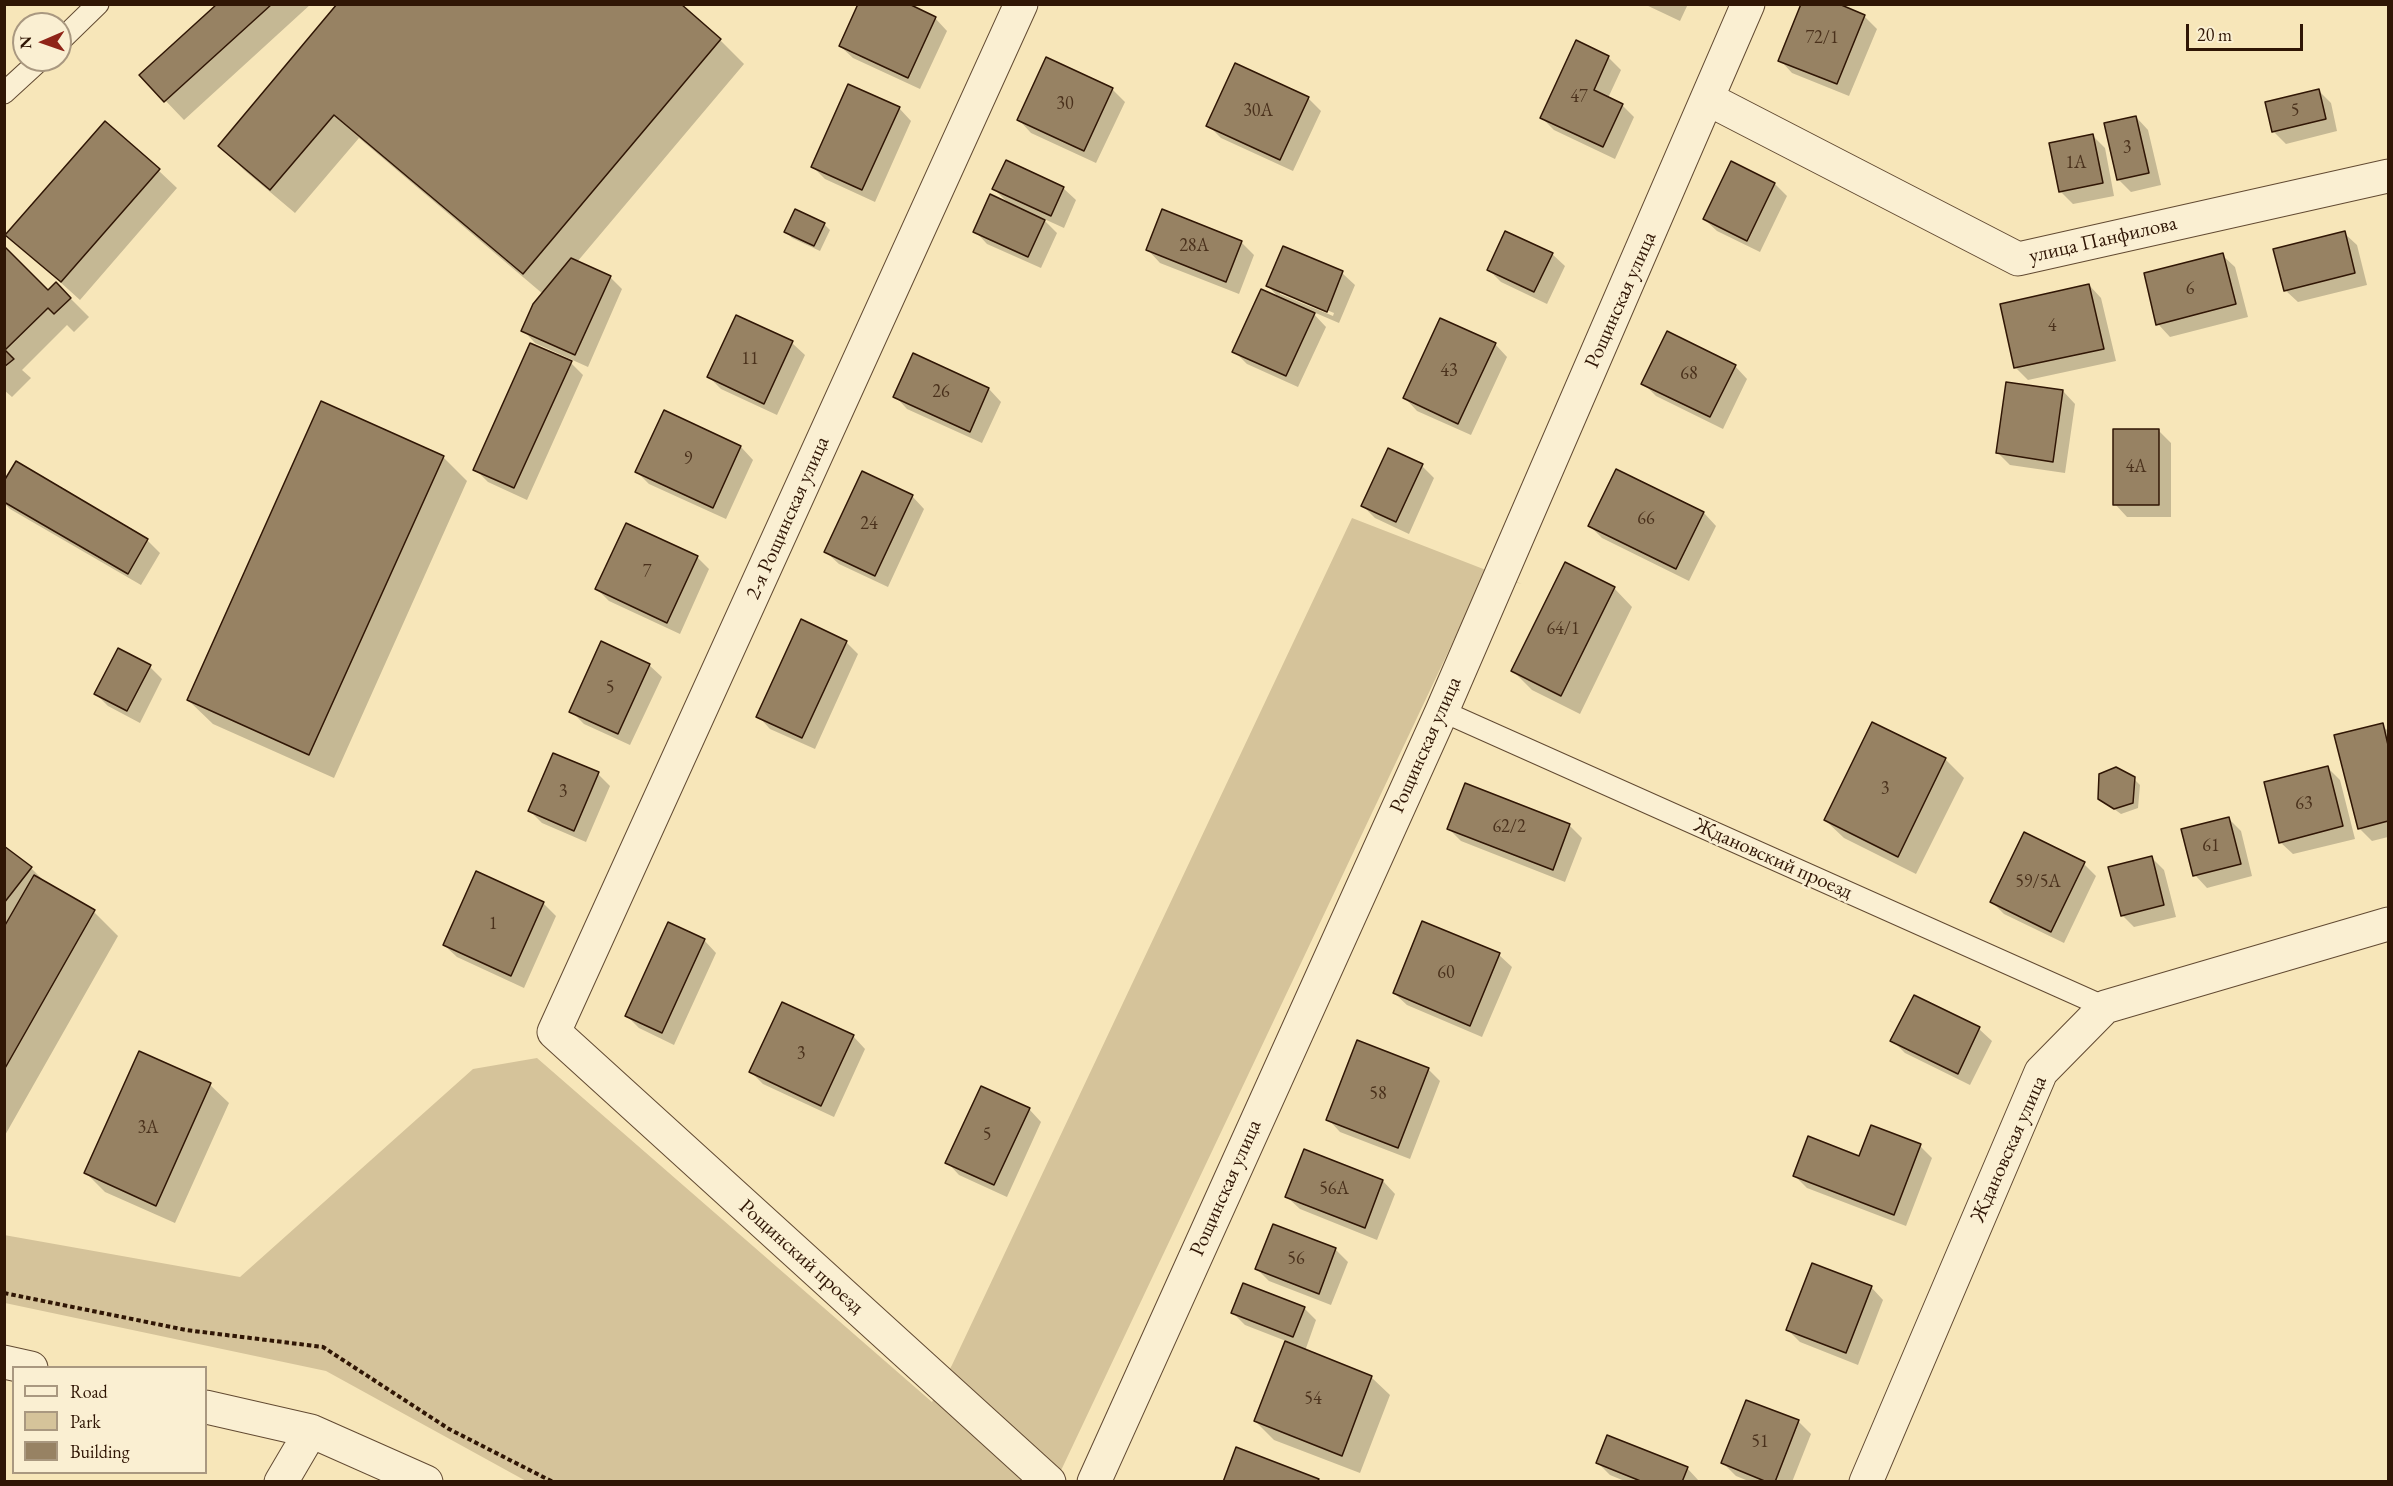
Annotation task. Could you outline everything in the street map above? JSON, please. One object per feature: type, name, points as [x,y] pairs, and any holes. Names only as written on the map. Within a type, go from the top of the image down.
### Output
[{"type":"street","name":"2-я Рощинская улица","points":[[554,1032],[1021,4]]},
{"type":"street","name":"Рощинская улица","points":[[1094,1482],[1442,711],[1748,4]]},
{"type":"street","name":"улица Панфилова","points":[[1708,99],[2018,259],[2388,176]]},
{"type":"street","name":"Ждановская улица","points":[[1866,1482],[2041,1072],[2105,1007],[2388,924]]},
{"type":"street","name":"Рощинский проезд","points":[[554,1032],[1049,1482]]},
{"type":"street","points":[[4,1362],[22,1366]]},
{"type":"street","points":[[207,1407],[311,1431],[426,1482]]},
{"type":"street","points":[[281,1482],[311,1431]]},
{"type":"lane","points":[[72,29],[98,4]]},
{"type":"lane","points":[[4,93],[27,72]]},
{"type":"lane","name":"Ждановский проезд","points":[[1442,711],[2105,1007]]},
{"type":"path","points":[[4,1293],[186,1330],[323,1347],[449,1429],[553,1482]]},
{"type":"green space","points":[[1352,518],[1522,584],[1485,574],[1056,1481],[526,1481],[326,1371],[5,1303],[4,1235],[240,1277],[473,1069],[537,1058],[932,1402],[952,1365]]},
{"type":"building","points":[[217,4],[272,4],[164,102],[139,75]]},
{"type":"building","points":[[337,4],[681,4],[721,39],[523,274],[334,115],[270,190],[218,146]]},
{"type":"building","points":[[858,4],[909,4],[936,17],[908,78],[839,46]]},
{"type":"building","points":[[1801,4],[1839,4],[1865,15],[1837,84],[1778,61]]},
{"type":"building","points":[[1576,40],[1609,56],[1594,90],[1623,104],[1603,147],[1540,118]]},
{"type":"building","points":[[1046,57],[1113,88],[1084,151],[1017,120]]},
{"type":"building","points":[[1235,63],[1309,97],[1280,160],[1206,126]]},
{"type":"building","points":[[848,84],[900,107],[862,190],[811,167]]},
{"type":"building","points":[[2319,89],[2326,119],[2272,132],[2265,102]]},
{"type":"building","points":[[2136,116],[2149,173],[2117,180],[2104,123]]},
{"type":"building","points":[[105,121],[160,169],[61,282],[5,235]]},
{"type":"building","points":[[2093,134],[2103,183],[2059,192],[2049,143]]},
{"type":"building","points":[[1006,160],[1064,187],[1051,216],[992,189]]},
{"type":"building","points":[[1731,161],[1775,183],[1747,241],[1703,219]]},
{"type":"building","points":[[990,194],[1045,220],[1028,257],[973,232]]},
{"type":"building","points":[[795,209],[825,223],[814,246],[784,232]]},
{"type":"building","points":[[1162,209],[1242,241],[1226,282],[1146,250]]},
{"type":"building","points":[[1505,231],[1553,253],[1534,292],[1487,270]]},
{"type":"building","points":[[2345,231],[2355,273],[2284,291],[2273,249]]},
{"type":"building","points":[[4,246],[48,290],[56,282],[71,298],[54,314],[48,308],[5,350],[14,359],[4,367]]},
{"type":"building","points":[[1283,246],[1343,271],[1327,312],[1266,286]]},
{"type":"building","points":[[2223,253],[2236,304],[2156,325],[2144,273]]},
{"type":"building","points":[[571,258],[611,276],[575,355],[521,331],[533,304]]},
{"type":"building","points":[[2089,284],[2104,349],[2014,368],[2000,304]]},
{"type":"building","points":[[1261,289],[1315,313],[1286,376],[1232,352]]},
{"type":"building","points":[[736,315],[793,341],[764,404],[707,377]]},
{"type":"building","points":[[1440,318],[1496,343],[1458,424],[1403,398]]},
{"type":"building","points":[[1667,331],[1736,365],[1710,417],[1641,384]]},
{"type":"building","points":[[530,343],[572,361],[514,488],[473,470]]},
{"type":"building","points":[[913,353],[989,388],[970,432],[893,397]]},
{"type":"building","points":[[2006,382],[2063,390],[2053,462],[1996,453]]},
{"type":"building","points":[[321,401],[444,456],[309,755],[187,700]]},
{"type":"building","points":[[664,410],[741,446],[713,508],[635,472]]},
{"type":"building","points":[[2113,429],[2159,429],[2159,505],[2113,505]]},
{"type":"building","points":[[1388,448],[1423,464],[1396,522],[1361,506]]},
{"type":"building","points":[[16,461],[148,539],[128,574],[4,502],[4,481]]},
{"type":"building","points":[[1616,469],[1704,512],[1676,569],[1588,526]]},
{"type":"building","points":[[862,471],[913,495],[875,576],[824,552]]},
{"type":"building","points":[[626,523],[698,556],[667,623],[595,589]]},
{"type":"building","points":[[1565,562],[1615,587],[1561,696],[1511,671]]},
{"type":"building","points":[[801,619],[847,641],[802,738],[756,717]]},
{"type":"building","points":[[601,641],[650,664],[618,734],[569,712]]},
{"type":"building","points":[[118,648],[151,665],[127,711],[94,694]]},
{"type":"building","points":[[1872,722],[1946,758],[1898,857],[1824,820]]},
{"type":"building","points":[[2383,723],[2388,745],[2388,821],[2358,829],[2334,735]]},
{"type":"building","points":[[553,753],[599,772],[574,831],[528,811]]},
{"type":"building","points":[[2328,766],[2343,826],[2279,843],[2264,782]]},
{"type":"building","points":[[2116,767],[2135,777],[2133,803],[2114,809],[2098,799],[2099,774]]},
{"type":"building","points":[[1465,783],[1570,824],[1553,870],[1447,829]]},
{"type":"building","points":[[2229,817],[2241,864],[2193,876],[2181,829]]},
{"type":"building","points":[[2024,832],[2085,862],[2051,932],[1990,902]]},
{"type":"building","points":[[4,846],[32,867],[4,903]]},
{"type":"building","points":[[2152,856],[2164,905],[2121,916],[2108,867]]},
{"type":"building","points":[[476,871],[544,902],[511,976],[443,945]]},
{"type":"building","points":[[34,875],[95,910],[4,1070],[4,927]]},
{"type":"building","points":[[1422,921],[1500,953],[1470,1026],[1393,993]]},
{"type":"building","points":[[668,922],[705,939],[662,1033],[625,1016]]},
{"type":"building","points":[[1914,995],[1980,1027],[1958,1074],[1890,1041]]},
{"type":"building","points":[[782,1002],[854,1035],[821,1106],[749,1072]]},
{"type":"building","points":[[1357,1040],[1429,1068],[1398,1148],[1326,1120]]},
{"type":"building","points":[[139,1051],[211,1083],[156,1206],[84,1173]]},
{"type":"building","points":[[981,1086],[1030,1108],[994,1185],[945,1163]]},
{"type":"building","points":[[1871,1125],[1921,1144],[1894,1215],[1793,1176],[1808,1136],[1859,1156]]},
{"type":"building","points":[[1304,1149],[1383,1180],[1365,1228],[1285,1197]]},
{"type":"building","points":[[1273,1224],[1336,1248],[1319,1294],[1255,1269]]},
{"type":"building","points":[[1812,1263],[1872,1286],[1846,1353],[1786,1330]]},
{"type":"building","points":[[1243,1283],[1305,1307],[1293,1337],[1231,1313]]},
{"type":"building","points":[[1285,1341],[1372,1376],[1342,1456],[1254,1421]]},
{"type":"building","points":[[1746,1400],[1799,1420],[1775,1482],[1767,1482],[1721,1463]]},
{"type":"building","points":[[1607,1435],[1688,1467],[1682,1482],[1643,1482],[1596,1463]]},
{"type":"building","points":[[1236,1447],[1319,1479],[1317,1482],[1223,1482]]}]
